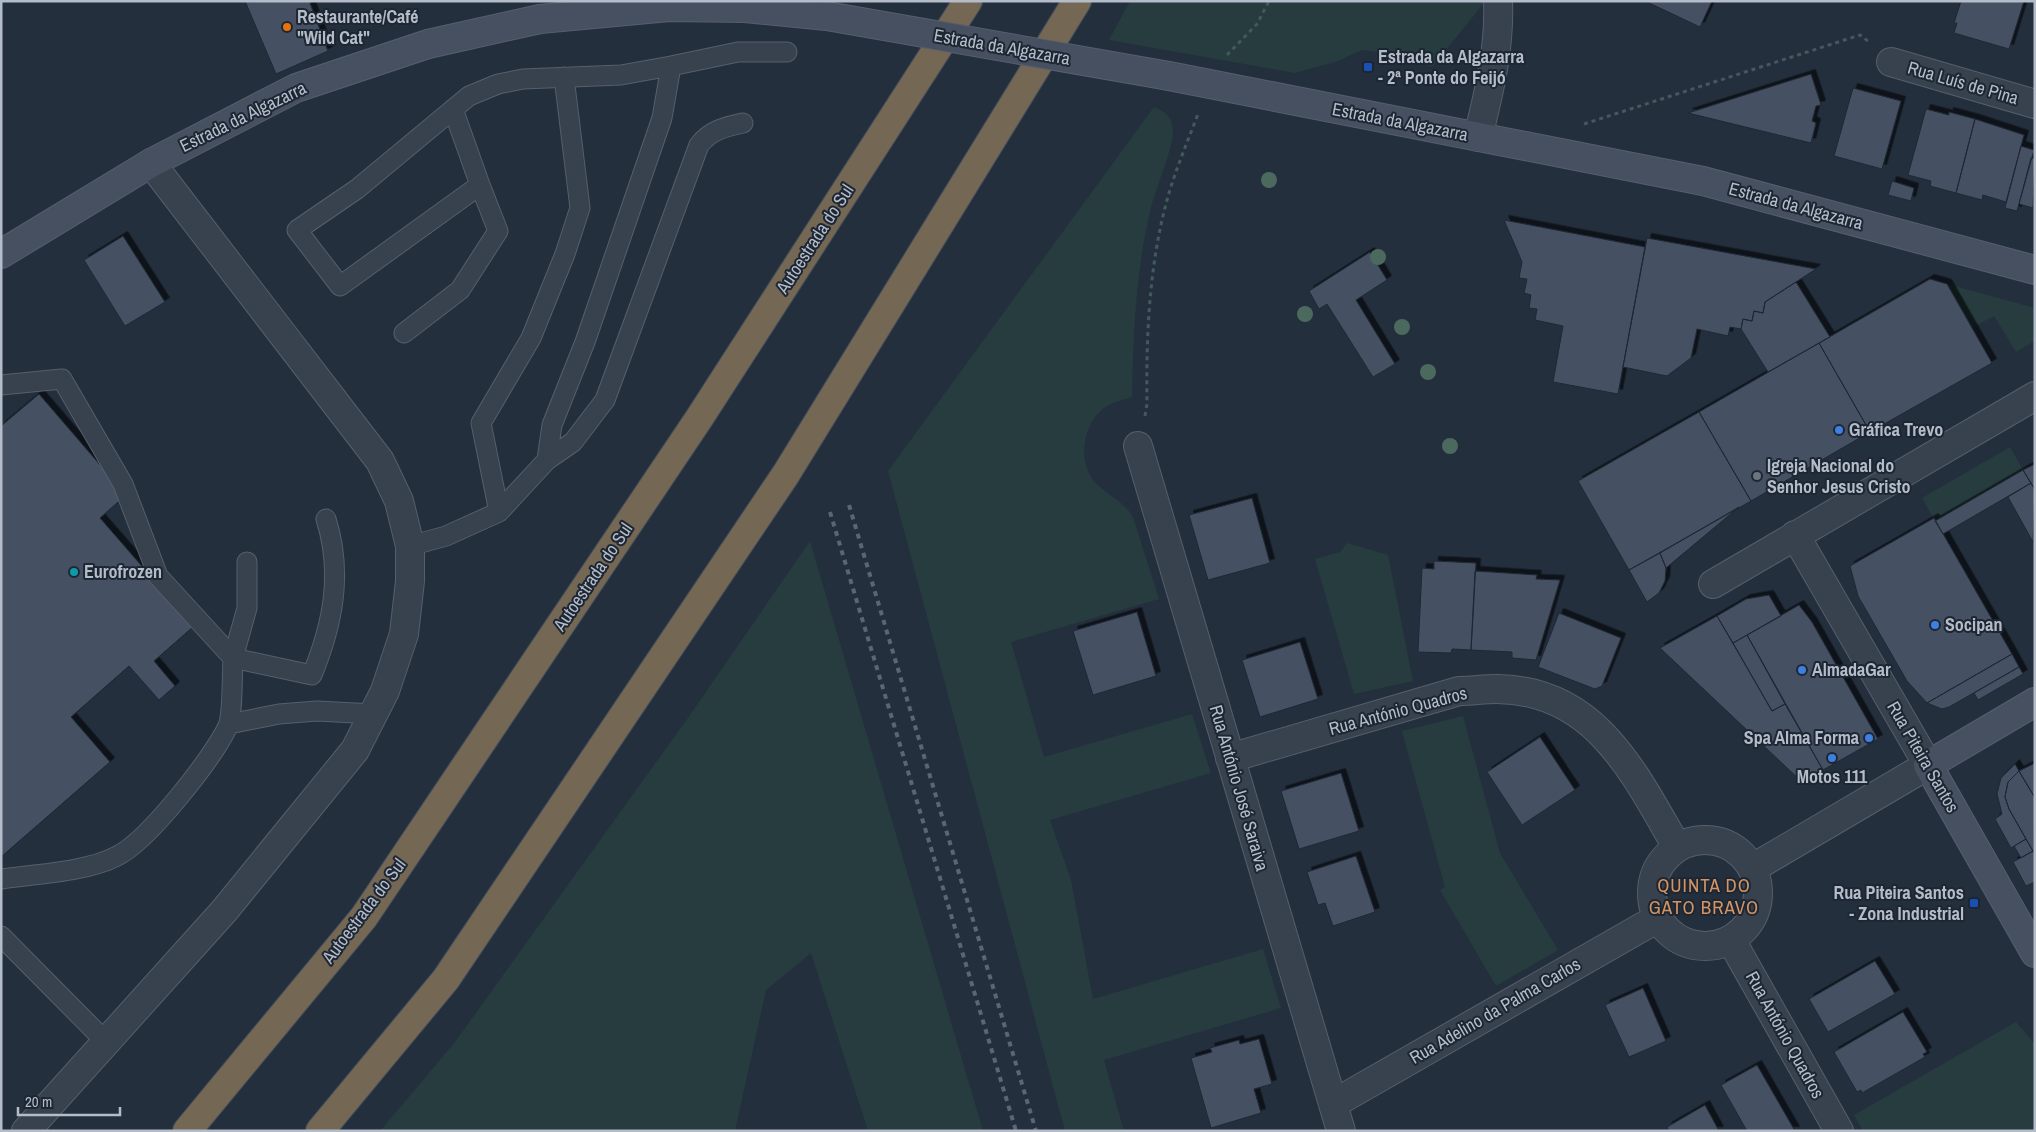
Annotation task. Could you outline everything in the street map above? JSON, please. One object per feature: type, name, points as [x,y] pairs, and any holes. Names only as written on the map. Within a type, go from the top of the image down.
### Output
[{"type":"highway","name":"Autoestrada do Sul","points":[[187,1131],[364,917],[700,417],[968,1]]},
{"type":"highway","points":[[320,1131],[446,979],[786,474],[1077,1]]},
{"type":"main road","name":"Estrada da Algazarra","points":[[2,251],[151,163],[296,88],[428,44],[540,19],[669,7],[745,8],[827,16],[1169,76],[1703,181],[2035,270]]},
{"type":"main road","points":[[1928,765],[2035,702]]},
{"type":"main road","name":"Rua Piteira Santos","points":[[1928,765],[2035,953]]},
{"type":"street","points":[[1478,137],[1492,77],[1499,33],[1498,1]]},
{"type":"street","name":"Rua Luís de Pina","points":[[1891,62],[2035,104]]},
{"type":"street","points":[[26,1131],[224,911],[355,750],[385,691],[404,634],[410,581],[410,546],[398,501],[380,461],[151,163]]},
{"type":"street","points":[[1713,584],[2035,396]]},
{"type":"street","name":"Rua António José Saraiva","points":[[1138,446],[1341,1131]]},
{"type":"street","name":"Rua Piteira Santos","points":[[1795,535],[1928,765]]},
{"type":"street","name":"Rua António Quadros","points":[[1230,758],[1458,692],[1498,689],[1537,695],[1577,712],[1608,739],[1634,775],[1677,847]]},
{"type":"street","points":[[1753,868],[1928,765]]},
{"type":"street","points":[[1693,840],[1711,840],[1728,844],[1742,854],[1753,868],[1758,884],[1758,900],[1749,923],[1731,940],[1715,946],[1698,946],[1682,942],[1668,932],[1658,918],[1652,903],[1652,887],[1656,871],[1665,857],[1677,847],[1693,840]]},
{"type":"street","name":"Rua Adelino da Palma Carlos","points":[[1333,1104],[1658,918]]},
{"type":"street","name":"Rua António Quadros","points":[[1731,940],[1839,1131]]},
{"type":"lane","points":[[480,185],[340,286],[297,230],[358,189],[468,96],[498,84],[523,79],[621,74],[738,52],[788,52]]},
{"type":"lane","points":[[547,460],[552,425],[585,342],[662,118],[671,66]]},
{"type":"lane","points":[[499,512],[481,423],[531,338],[565,254],[580,208],[564,77]]},
{"type":"lane","points":[[404,333],[460,290],[498,231],[453,109]]},
{"type":"lane","points":[[410,546],[446,536],[499,512],[547,460],[573,442],[605,400],[699,145],[708,134],[743,123]]},
{"type":"lane","points":[[1,385],[62,379],[123,484],[158,576],[233,658],[312,675],[325,645],[333,612],[336,574],[333,542],[326,519]]},
{"type":"lane","points":[[1,879],[75,868],[117,857],[136,844],[151,830],[208,758],[228,724],[233,658],[247,608],[247,562]]},
{"type":"lane","points":[[228,724],[278,714],[317,711],[374,714]]},
{"type":"lane","points":[[1,936],[106,1042]]},
{"type":"path","points":[[1226,56],[1257,24],[1270,1]]},
{"type":"path","points":[[1578,126],[1860,34],[1869,43]]},
{"type":"path","points":[[1138,446],[1147,404],[1148,314],[1167,201],[1210,85]]},
{"type":"green space","points":[[1130,1],[1484,1],[1484,3],[1432,67],[1400,55],[1362,50],[1338,61],[1295,73],[1109,40]]},
{"type":"green space","points":[[1154,107],[1165,113],[1170,119],[1173,138],[1151,208],[1142,254],[1134,326],[1132,397],[1110,404],[1097,415],[1087,433],[1084,453],[1085,463],[1094,481],[1124,506],[1133,517],[1159,599],[1011,642],[1044,757],[1192,714],[1211,773],[1050,820],[1071,880],[1093,999],[1263,949],[1281,1008],[1104,1060],[1124,1131],[1065,1131],[888,471]]},
{"type":"green space","points":[[1947,284],[2035,308],[2035,341],[2016,352],[1994,316],[1972,328]]},
{"type":"green space","points":[[2010,447],[2023,470],[1935,521],[1922,498]]},
{"type":"green space","points":[[810,541],[983,1131],[868,1131],[811,953],[766,990],[735,1131],[380,1131],[455,1042],[690,715]]},
{"type":"green space","points":[[1347,543],[1388,555],[1413,681],[1354,694],[1315,559],[1340,552]]},
{"type":"green space","points":[[1463,716],[1500,853],[1558,950],[1496,986],[1440,890],[1445,887],[1402,731]]},
{"type":"green space","points":[[2016,1022],[2034,1043],[2035,1131],[1863,1131],[1854,1115]]},
{"type":"building","name":"Restaurante/Café \"Wild Cat\"","points":[[245,1],[314,1],[310,3],[328,51],[276,74]]},
{"type":"building","points":[[1645,1],[1712,1],[1700,27]]},
{"type":"building","points":[[1961,1],[2024,1],[2009,49],[1954,33],[1957,23],[1954,23]]},
{"type":"building","points":[[1811,74],[1821,105],[1816,106],[1812,121],[1816,123],[1811,143],[1688,113]]},
{"type":"building","points":[[1853,88],[1901,101],[1882,169],[1834,156]]},
{"type":"building","points":[[1926,109],[1949,115],[1949,112],[1975,119],[1956,193],[1930,186],[1931,181],[1908,175]]},
{"type":"building","points":[[1975,119],[2024,135],[2006,202],[1983,195],[1982,200],[1956,193]]},
{"type":"building","points":[[2021,146],[2034,150],[2017,211],[2005,208]]},
{"type":"building","points":[[2031,158],[2035,159],[2033,208],[2019,204]]},
{"type":"building","points":[[1892,181],[1914,188],[1911,201],[1888,195]]},
{"type":"building","points":[[1504,220],[1645,247],[1618,394],[1553,382],[1563,326],[1535,320],[1537,309],[1529,308],[1531,295],[1524,293],[1527,279],[1519,278],[1522,262]]},
{"type":"building","points":[[123,236],[165,302],[125,326],[84,260]]},
{"type":"building","points":[[1647,238],[1816,269],[1765,302],[1763,313],[1754,311],[1752,321],[1743,319],[1741,329],[1730,327],[1728,336],[1697,329],[1691,358],[1667,376],[1623,367]]},
{"type":"building","points":[[1370,252],[1387,280],[1356,300],[1395,364],[1373,377],[1327,304],[1319,309],[1309,291]]},
{"type":"building","points":[[1930,279],[1947,284],[1992,363],[1870,432],[1819,343]]},
{"type":"building","points":[[1796,282],[1830,337],[1768,372],[1741,329],[1743,319],[1752,321],[1754,311],[1763,313],[1765,302]]},
{"type":"building","points":[[1819,343],[1870,432],[1751,501],[1699,412]]},
{"type":"building","name":"Eurofrozen","points":[[39,394],[126,495],[100,518],[194,626],[154,661],[175,686],[159,700],[129,666],[71,717],[110,762],[1,857],[1,426]]},
{"type":"building","points":[[1699,412],[1751,501],[1629,570],[1578,481]]},
{"type":"building","points":[[2035,464],[2035,490],[2023,470]]},
{"type":"building","points":[[2023,470],[2031,483],[1943,534],[1935,521]]},
{"type":"building","points":[[2031,483],[2035,490],[2033,542],[2008,497]]},
{"type":"building","points":[[1252,498],[1270,563],[1208,580],[1189,515]]},
{"type":"building","points":[[1739,507],[1666,568],[1660,553]]},
{"type":"building","name":"Socipan","points":[[1934,518],[2012,654],[1927,703],[1907,681],[1858,596],[1850,566]]},
{"type":"building","points":[[1660,553],[1666,568],[1665,581],[1659,593],[1647,602],[1629,570]]},
{"type":"building","points":[[1434,561],[1476,563],[1471,650],[1452,649],[1451,653],[1418,652],[1422,568],[1434,569]]},
{"type":"building","points":[[1475,571],[1537,575],[1536,579],[1560,580],[1536,660],[1512,658],[1512,652],[1471,650]]},
{"type":"building","points":[[1769,595],[1781,616],[1733,643],[1717,616],[1746,599]]},
{"type":"building","name":"AlmadaGar","points":[[1799,605],[1812,622],[1878,739],[1823,770],[1747,635]]},
{"type":"building","points":[[1137,612],[1156,676],[1093,695],[1073,631]]},
{"type":"building","points":[[1559,613],[1621,638],[1602,686],[1595,689],[1538,667]]},
{"type":"building","points":[[1717,616],[1772,711],[1785,704],[1823,770],[1802,782],[1660,648]]},
{"type":"building","points":[[1747,635],[1785,704],[1772,711],[1733,643]]},
{"type":"building","points":[[1300,642],[1318,699],[1260,717],[1242,660]]},
{"type":"building","points":[[2012,654],[2019,667],[1949,707],[1942,709],[1927,703]]},
{"type":"building","points":[[2019,667],[2023,674],[1978,700],[1974,693]]},
{"type":"building","points":[[1540,737],[1575,790],[1522,825],[1487,772]]},
{"type":"building","points":[[2035,763],[2035,798],[2019,771]]},
{"type":"building","points":[[2015,764],[2019,771],[2008,782],[2005,797],[2009,809],[2026,839],[2011,848],[1995,819],[2002,814],[1997,794],[2001,778]]},
{"type":"building","points":[[2019,771],[2035,798],[2034,853],[2009,809],[2005,797],[2008,782]]},
{"type":"building","points":[[1341,773],[1359,831],[1299,849],[1281,791]]},
{"type":"building","points":[[2026,839],[2033,851],[2021,858],[2014,846]]},
{"type":"building","points":[[2033,851],[2035,853],[2035,882],[2026,886],[2013,862]]},
{"type":"building","points":[[1356,856],[1375,912],[1333,926],[1325,903],[1318,905],[1307,872]]},
{"type":"building","points":[[1875,961],[1895,994],[1828,1032],[1809,999]]},
{"type":"building","points":[[1643,988],[1666,1041],[1629,1057],[1605,1005]]},
{"type":"building","points":[[1903,1012],[1927,1052],[1923,1054],[1925,1057],[1862,1093],[1861,1090],[1857,1092],[1834,1052]]},
{"type":"building","points":[[1259,1039],[1272,1084],[1254,1089],[1261,1113],[1211,1128],[1191,1058],[1212,1052],[1210,1048],[1239,1040],[1240,1044]]},
{"type":"building","points":[[1757,1065],[1795,1131],[1747,1131],[1721,1085]]},
{"type":"building","points":[[1705,1105],[1719,1131],[1669,1131],[1667,1127]]},
{"type":"railway","points":[[849,505],[1036,1131]]},
{"type":"railway","points":[[830,512],[1016,1131]]},
{"type":"place","name":"Restaurante/Café \"Wild Cat\"","points":[[287,27]]},
{"type":"place","name":"Estrada da Algazarra - 2ª Ponte do Feijó","points":[[1368,67]]},
{"type":"place","name":"Gráfica Trevo","points":[[1839,430]]},
{"type":"place","name":"Igreja Nacional do Senhor Jesus Cristo","points":[[1757,476]]},
{"type":"place","name":"Eurofrozen","points":[[74,572]]},
{"type":"place","name":"Socipan","points":[[1935,625]]},
{"type":"place","name":"AlmadaGar","points":[[1802,670]]},
{"type":"place","name":"Spa Alma Forma","points":[[1869,738]]},
{"type":"place","name":"Motos 111","points":[[1832,758]]},
{"type":"place","name":"Rua Piteira Santos - Zona Industrial","points":[[1974,903]]},
{"type":"district","name":"QUINTA DO GATO BRAVO","points":[[1704,896]]}]
